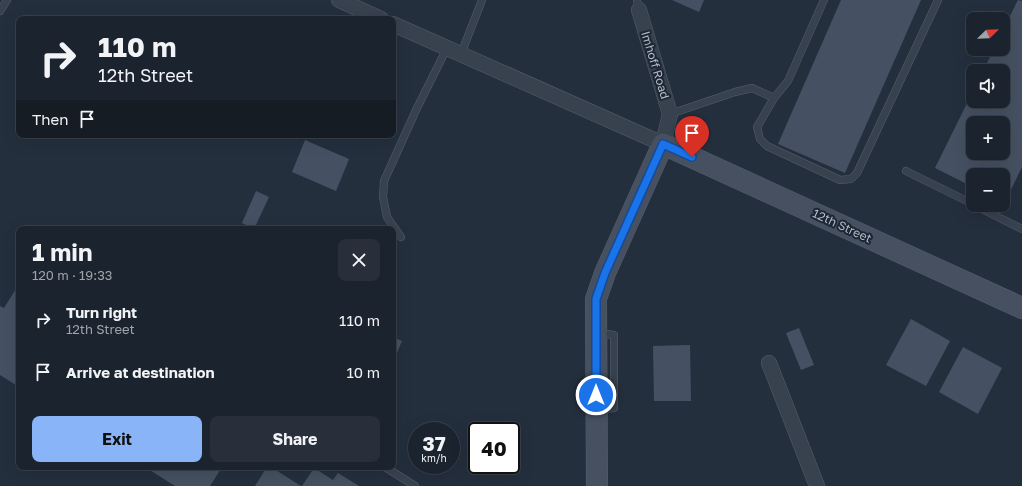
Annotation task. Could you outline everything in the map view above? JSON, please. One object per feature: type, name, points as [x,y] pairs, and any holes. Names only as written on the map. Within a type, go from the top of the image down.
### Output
[{"type":"street","points":[[339,0],[374,16]]},
{"type":"street","name":"Imhoff Road","points":[[638,5],[670,114],[663,144]]},
{"type":"street","points":[[396,25],[663,144],[605,273],[596,299],[597,486]]},
{"type":"street","name":"12th Street","points":[[663,144],[1022,308]]},
{"type":"street","points":[[769,363],[817,486]]},
{"type":"lane","points":[[0,11],[7,0]]},
{"type":"lane","points":[[461,54],[482,0]]},
{"type":"lane","points":[[824,0],[788,81],[774,98],[757,127],[760,139],[767,146],[840,180],[851,179],[857,173],[938,0]]},
{"type":"lane","points":[[393,226],[387,217],[383,197],[384,181],[417,108],[447,48]]},
{"type":"lane","points":[[670,114],[735,92],[752,88],[774,98]]},
{"type":"lane","points":[[906,171],[966,201]]},
{"type":"lane","points":[[988,212],[1022,229]]},
{"type":"lane","points":[[396,230],[401,237]]},
{"type":"lane","points":[[390,470],[415,486]]},
{"type":"building","points":[[672,0],[704,0],[699,12]]},
{"type":"building","points":[[841,0],[921,0],[845,173],[778,144]]},
{"type":"building","points":[[1018,0],[1022,1],[1022,167],[1010,192],[1010,168],[966,168],[966,184],[935,168],[966,105],[966,108],[1010,108],[1010,64],[986,64],[990,56],[1010,56],[1010,16]]},
{"type":"building","points":[[305,140],[349,159],[336,191],[292,172]]},
{"type":"building","points":[[256,191],[269,197],[255,226],[248,226],[242,223]]},
{"type":"building","points":[[16,289],[16,385],[0,375],[0,306],[4,308]]},
{"type":"building","points":[[911,319],[950,341],[926,386],[886,365]]},
{"type":"building","points":[[799,328],[814,365],[801,370],[786,333]]},
{"type":"building","points":[[396,338],[402,341],[396,355]]},
{"type":"building","points":[[690,345],[691,401],[654,401],[653,346]]},
{"type":"building","points":[[963,347],[1002,368],[978,414],[939,392]]},
{"type":"building","points":[[150,470],[220,470],[210,486],[175,486]]},
{"type":"building","points":[[265,470],[276,470],[301,486],[255,486]]},
{"type":"building","points":[[313,470],[317,470],[333,480],[338,473],[359,486],[302,486]]},
{"type":"route","points":[[596,395],[596,299],[605,273],[663,144],[692,157]]}]
